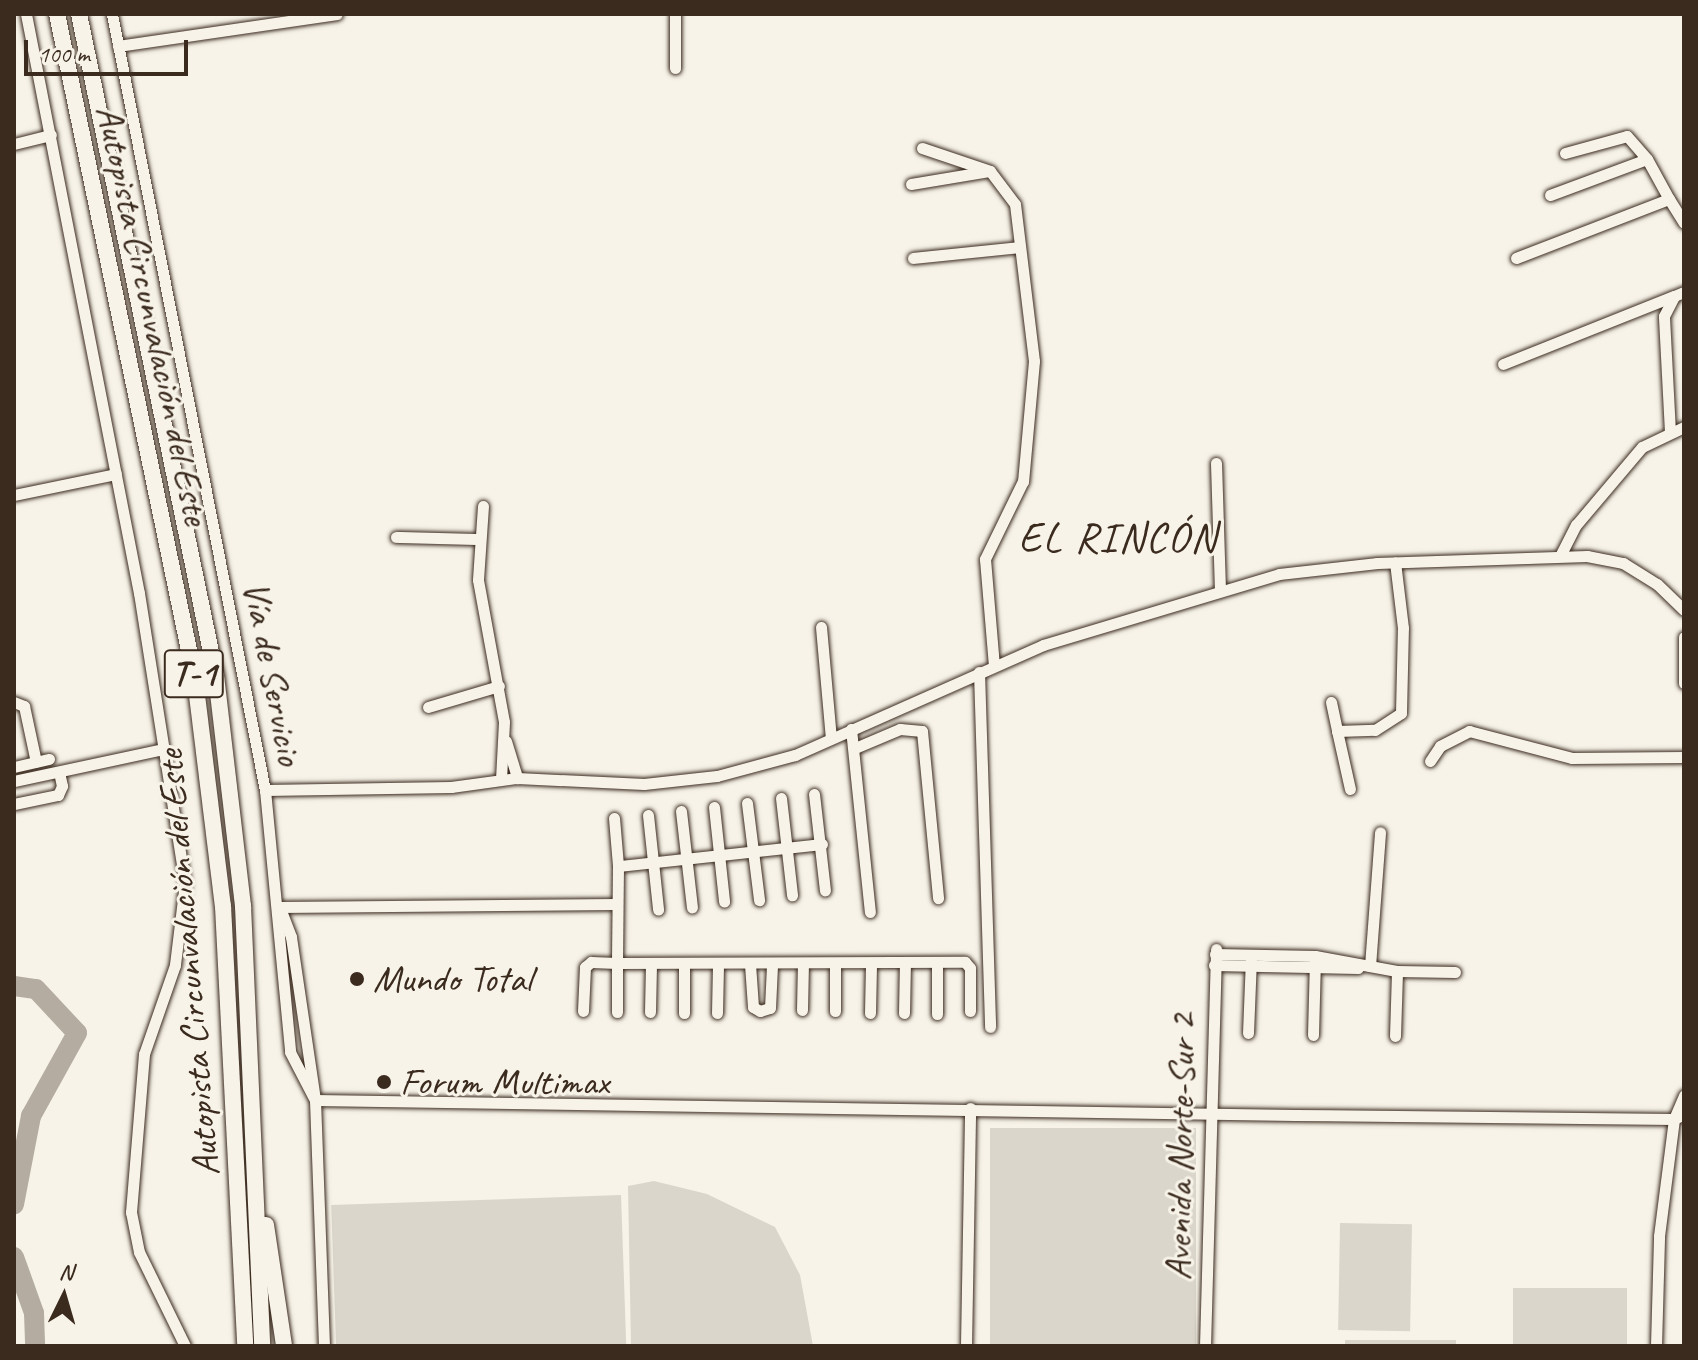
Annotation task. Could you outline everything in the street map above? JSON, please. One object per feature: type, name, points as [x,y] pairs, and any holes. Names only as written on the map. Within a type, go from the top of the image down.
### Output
[{"type":"highway","name":"Autopista Circunvalación del Este","points":[[57,14],[195,679],[223,906],[245,1346]]},
{"type":"highway","name":"Autopista Circunvalación del Este","points":[[79,14],[216,676],[243,906],[262,1346]]},
{"type":"highway","points":[[256,1181],[284,1346]]},
{"type":"street","points":[[26,14],[116,474],[185,883],[175,965],[144,1054],[131,1212],[139,1252],[185,1346]]},
{"type":"street","name":"Vía de Servicio","points":[[112,14],[265,790],[279,907],[276,932],[290,1052],[315,1100],[324,1346]]},
{"type":"street","points":[[118,46],[337,14]]},
{"type":"street","points":[[675,14],[675,68]]},
{"type":"street","points":[[14,144],[51,135]]},
{"type":"street","points":[[1565,153],[1627,136],[1647,159],[1684,223]]},
{"type":"street","points":[[922,148],[990,171],[1010,192],[1019,247],[1034,361],[1023,481],[985,559],[994,666]]},
{"type":"street","points":[[1550,195],[1647,159]]},
{"type":"street","points":[[911,184],[990,171]]},
{"type":"street","points":[[1516,258],[1669,199]]},
{"type":"street","points":[[913,258],[1019,247]]},
{"type":"street","points":[[1503,364],[1679,294]]},
{"type":"street","points":[[1670,432],[1664,319],[1679,294]]},
{"type":"street","points":[[1639,309],[1664,319]]},
{"type":"street","points":[[1560,556],[1576,525],[1636,454],[1670,432],[1684,427]]},
{"type":"street","points":[[1216,463],[1220,591]]},
{"type":"street","points":[[14,495],[116,474]]},
{"type":"street","points":[[483,506],[480,603],[499,686],[505,741],[517,778]]},
{"type":"street","points":[[396,537],[480,539]]},
{"type":"street","points":[[265,790],[451,787],[517,778],[644,784],[717,776],[795,755],[1043,645],[1279,574],[1395,562],[1560,556],[1623,563],[1657,584],[1684,610]]},
{"type":"street","points":[[1337,731],[1375,730],[1401,713],[1403,628],[1395,562]]},
{"type":"street","points":[[821,627],[831,739]]},
{"type":"street","points":[[1684,637],[1684,683]]},
{"type":"street","points":[[979,672],[990,1027]]},
{"type":"street","points":[[428,707],[499,686]]},
{"type":"street","points":[[14,702],[24,706],[36,762]]},
{"type":"street","points":[[1331,702],[1350,789]]},
{"type":"street","points":[[851,729],[870,912]]},
{"type":"street","points":[[855,748],[900,729],[922,731],[938,898]]},
{"type":"street","points":[[1430,761],[1440,746],[1469,731],[1572,758],[1684,757]]},
{"type":"street","points":[[501,779],[505,741]]},
{"type":"street","points":[[14,781],[163,749]]},
{"type":"street","points":[[14,767],[49,759]]},
{"type":"street","points":[[14,804],[58,795],[62,786],[59,772]]},
{"type":"street","points":[[814,794],[825,890]]},
{"type":"street","points":[[781,798],[792,895]]},
{"type":"street","points":[[747,803],[759,900]]},
{"type":"street","points":[[714,807],[724,901]]},
{"type":"street","points":[[681,811],[692,907]]},
{"type":"street","points":[[648,815],[658,909]]},
{"type":"street","points":[[614,818],[618,866],[617,1012]]},
{"type":"street","points":[[1370,966],[1380,832]]},
{"type":"street","points":[[618,866],[822,844]]},
{"type":"street","points":[[616,904],[279,907],[291,937],[301,1027],[315,1100],[1679,1117]]},
{"type":"street","name":"Avenida Norte-Sur 2","points":[[1205,1346],[1215,956],[1251,960]]},
{"type":"street","points":[[1248,1033],[1251,960],[1315,961],[1397,971],[1455,972]]},
{"type":"street","points":[[1313,1035],[1315,961]]},
{"type":"street","points":[[583,1011],[587,962],[969,964],[970,1011]]},
{"type":"street","points":[[650,1012],[651,963]]},
{"type":"street","points":[[684,963],[684,1013]]},
{"type":"street","points":[[835,963],[835,1011]]},
{"type":"street","points":[[904,1013],[905,963]]},
{"type":"street","points":[[937,963],[937,1014]]},
{"type":"street","points":[[717,1013],[718,964]]},
{"type":"street","points":[[750,964],[753,1007],[760,1011],[770,1008],[772,965]]},
{"type":"street","points":[[802,1010],[803,964]]},
{"type":"street","points":[[870,1013],[871,964]]},
{"type":"street","points":[[1395,1036],[1397,971]]},
{"type":"street","points":[[285,1022],[301,1027]]},
{"type":"street","points":[[1656,1346],[1657,1255],[1684,1095]]},
{"type":"street","points":[[966,1346],[970,1108]]},
{"type":"shaded area","points":[[990,1128],[1196,1128],[1196,1346],[990,1346]]},
{"type":"shaded area","points":[[654,1181],[707,1194],[775,1227],[800,1275],[813,1346],[631,1346],[628,1186]]},
{"type":"shaded area","points":[[621,1195],[626,1346],[336,1346],[331,1205]]},
{"type":"shaded area","points":[[1340,1223],[1412,1224],[1410,1331],[1338,1330]]},
{"type":"shaded area","points":[[1513,1288],[1627,1288],[1627,1346],[1513,1346]]},
{"type":"shaded area","points":[[1345,1340],[1456,1340],[1456,1346],[1345,1346]]},
{"type":"waterway","points":[[14,986],[36,989],[77,1033],[31,1116],[14,1204]]},
{"type":"waterway","points":[[14,1257],[34,1313],[35,1346]]},
{"type":"place","name":"Mundo Total","points":[[357,979]]},
{"type":"place","name":"Forum Multimax","points":[[384,1082]]},
{"type":"district","name":"EL RINCÓN","points":[[1118,538]]}]
